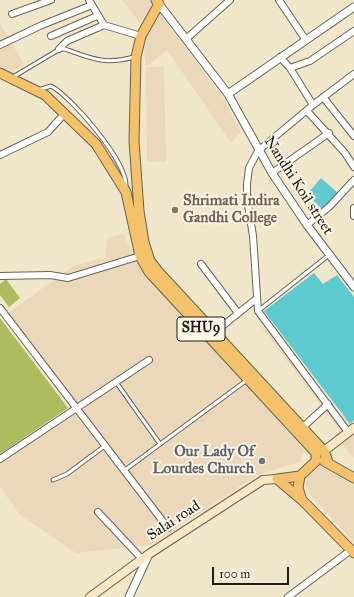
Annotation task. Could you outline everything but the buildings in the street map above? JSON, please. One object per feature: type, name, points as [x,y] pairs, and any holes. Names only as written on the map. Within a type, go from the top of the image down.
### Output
[{"type":"main road","name":"SHU9","points":[[157,2],[141,36],[136,57],[134,141],[139,211],[144,242],[150,261],[324,451],[328,462]]},
{"type":"main road","points":[[0,73],[45,95],[65,113],[96,144],[126,192],[129,212],[139,211]]},
{"type":"main road","name":"SHU9","points":[[129,212],[140,256],[149,272],[316,453],[316,461]]},
{"type":"main road","points":[[324,451],[351,430]]},
{"type":"main road","points":[[277,479],[300,476],[316,461],[328,462],[354,478]]},
{"type":"main road","points":[[300,476],[298,488],[302,500]]},
{"type":"main road","points":[[277,479],[302,500],[353,551]]},
{"type":"main road","name":"Salai road","points":[[90,597],[149,554],[263,480],[277,479]]},
{"type":"street","points":[[12,14],[51,0]]},
{"type":"street","points":[[186,39],[230,0]]},
{"type":"street","points":[[279,0],[305,39]]},
{"type":"street","name":"Nandhi Koil street","points":[[157,2],[228,94],[258,151],[272,173],[307,226],[354,287]]},
{"type":"street","points":[[0,46],[90,3],[104,25],[141,36]]},
{"type":"street","points":[[228,94],[305,39],[354,7]]},
{"type":"street","points":[[51,36],[97,16]]},
{"type":"street","points":[[59,50],[67,41],[104,25]]},
{"type":"street","points":[[290,68],[310,61],[354,31]]},
{"type":"street","points":[[280,57],[290,68],[313,105]]},
{"type":"street","points":[[351,430],[328,404],[258,311],[253,236],[247,192],[249,168],[258,151],[313,105],[354,74]]},
{"type":"street","points":[[323,97],[354,136]]},
{"type":"street","points":[[307,111],[329,133],[354,166]]},
{"type":"street","points":[[0,155],[48,132],[65,113]]},
{"type":"street","points":[[272,173],[329,133]]},
{"type":"street","points":[[307,226],[329,207],[354,180]]},
{"type":"street","points":[[354,208],[354,216]]},
{"type":"street","points":[[0,276],[50,275],[68,278],[140,256]]},
{"type":"street","points":[[201,264],[238,313]]},
{"type":"street","points":[[215,332],[256,299]]},
{"type":"street","points":[[0,308],[168,528]]},
{"type":"street","points":[[0,459],[149,360]]},
{"type":"street","points":[[302,428],[328,404]]},
{"type":"street","points":[[98,512],[142,559]]},
{"type":"street","points":[[288,597],[353,551]]},
{"type":"street","points":[[129,597],[149,554]]},
{"type":"lane","points":[[11,79],[59,50],[65,49],[96,61],[116,61],[136,57]]},
{"type":"lane","points":[[37,91],[51,86],[59,90],[94,129],[115,155],[126,178],[126,192]]},
{"type":"lane","points":[[258,311],[329,255]]},
{"type":"lane","points":[[125,470],[248,379]]},
{"type":"lane","points":[[116,382],[160,444]]},
{"type":"lane","points":[[53,480],[67,474],[106,445]]},
{"type":"shaded area","points":[[122,0],[165,0],[140,23]]},
{"type":"shaded area","points":[[159,13],[223,97],[241,132],[231,143],[167,50],[146,67],[143,40]]},
{"type":"shaded area","points":[[0,23],[24,64],[12,72],[0,66]]},
{"type":"shaded area","points":[[146,67],[164,67],[166,162],[147,162]]},
{"type":"shaded area","points":[[124,234],[133,255],[304,450],[300,462],[257,475],[151,545],[76,553],[20,515],[0,487],[0,456],[75,414],[4,316],[73,266],[105,257],[108,237]]},
{"type":"shaded area","points":[[253,316],[349,423],[354,420],[354,459],[335,435],[340,431]]},
{"type":"shaded area","points":[[320,466],[354,485],[354,543],[308,492],[305,484],[308,477]]},
{"type":"green space","points":[[6,279],[20,298],[9,307],[0,295],[0,284]]},
{"type":"green space","points":[[0,318],[68,408],[0,454]]},
{"type":"water","points":[[321,178],[338,193],[324,211],[307,194]]},
{"type":"water","points":[[314,273],[323,284],[337,275],[354,297],[354,420],[350,424],[264,311]]},
{"type":"place","name":"Shrimati Indira Gandhi College","points":[[175,210]]},
{"type":"place","name":"Our Lady Of Lourdes Church","points":[[262,461]]}]
